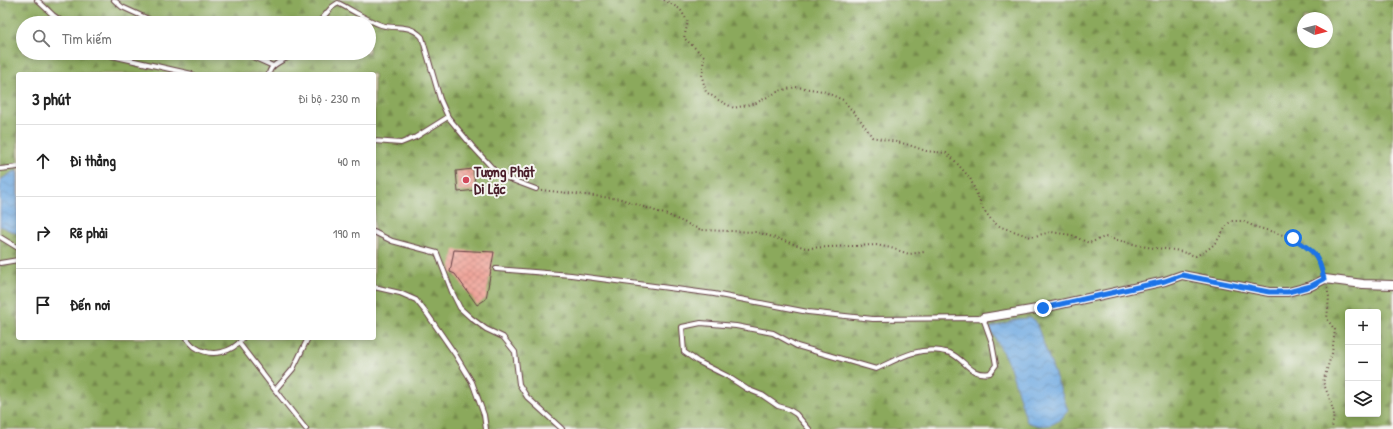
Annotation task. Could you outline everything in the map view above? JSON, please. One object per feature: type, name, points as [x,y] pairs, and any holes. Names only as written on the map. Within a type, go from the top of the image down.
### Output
[{"type":"street","points":[[983,318],[1074,301],[1165,281],[1182,275],[1269,292],[1288,292],[1311,286],[1324,279],[1363,284],[1393,285]]},
{"type":"lane","points":[[37,0],[53,16]]},
{"type":"lane","points":[[114,0],[122,7],[142,16]]},
{"type":"lane","points":[[324,16],[336,2],[363,16]]},
{"type":"lane","points":[[376,22],[381,25],[411,29],[422,37],[440,99],[448,117],[496,172],[504,177],[536,189]]},
{"type":"lane","points":[[130,60],[183,72]]},
{"type":"lane","points":[[260,60],[273,66]]},
{"type":"lane","points":[[270,72],[273,66],[284,60]]},
{"type":"lane","points":[[376,141],[401,143],[416,138],[448,117]]},
{"type":"lane","points":[[0,169],[16,167]]},
{"type":"lane","points":[[376,233],[392,241],[437,253],[452,292],[460,308],[476,322],[502,337],[515,352],[519,384],[527,397],[562,429]]},
{"type":"lane","points":[[0,237],[16,247]]},
{"type":"lane","points":[[0,263],[16,260]]},
{"type":"lane","points":[[496,269],[571,275],[714,294],[808,312],[866,318],[983,318],[992,344],[996,365],[990,373],[983,374],[974,372],[950,353],[932,350],[914,351],[876,369],[797,346],[773,333],[736,326],[701,323],[682,327],[684,352],[747,389],[762,395],[778,406],[788,409],[796,414],[809,429]]},
{"type":"lane","points":[[376,287],[400,293],[416,300],[428,314],[472,382],[484,416],[486,429]]},
{"type":"lane","points":[[188,340],[195,347],[206,352],[218,353],[230,350],[241,340]]},
{"type":"lane","points":[[275,390],[293,369],[307,340]]},
{"type":"lane","points":[[239,343],[306,429]]},
{"type":"path","points":[[664,0],[680,9],[688,22],[684,38],[704,56],[702,77],[706,92],[720,102],[734,108],[756,103],[779,91],[796,87],[824,91],[843,100],[862,122],[872,137],[906,144],[926,151],[946,153],[970,178],[983,209],[993,222],[1001,227],[1031,237],[1051,232],[1071,236],[1089,243],[1105,237],[1146,247],[1175,250],[1196,256],[1208,250],[1216,242],[1225,227],[1231,221],[1243,221],[1253,226],[1293,238],[1312,250],[1320,263],[1329,297],[1327,319],[1335,330],[1332,353],[1323,382],[1334,413],[1332,429]]},
{"type":"path","points":[[536,189],[621,199],[670,216],[701,230],[757,232],[806,248],[876,245],[909,254],[924,252]]},
{"type":"green space","points":[[0,0],[1393,0],[1393,429],[0,429],[0,226],[16,233],[16,340],[376,340],[376,72],[16,72],[16,171],[0,180]]},
{"type":"water","points":[[16,171],[16,233],[0,226],[0,180]]},
{"type":"water","points":[[1030,318],[1035,320],[1068,410],[1064,416],[1055,423],[1045,426],[1027,422],[1010,367],[990,328],[1018,319]]},
{"type":"building","name":"Tượng Phật Di Lặc","points":[[473,169],[476,190],[458,192],[456,171]]},
{"type":"building","points":[[454,250],[494,252],[486,299],[477,305],[455,274],[450,272]]},
{"type":"place","name":"Tượng Phật Di Lặc","points":[[466,180]]},
{"type":"route","points":[[1043,308],[1165,281],[1182,275],[1269,292],[1288,292],[1311,286],[1324,279],[1320,263],[1312,250],[1293,238]]}]
